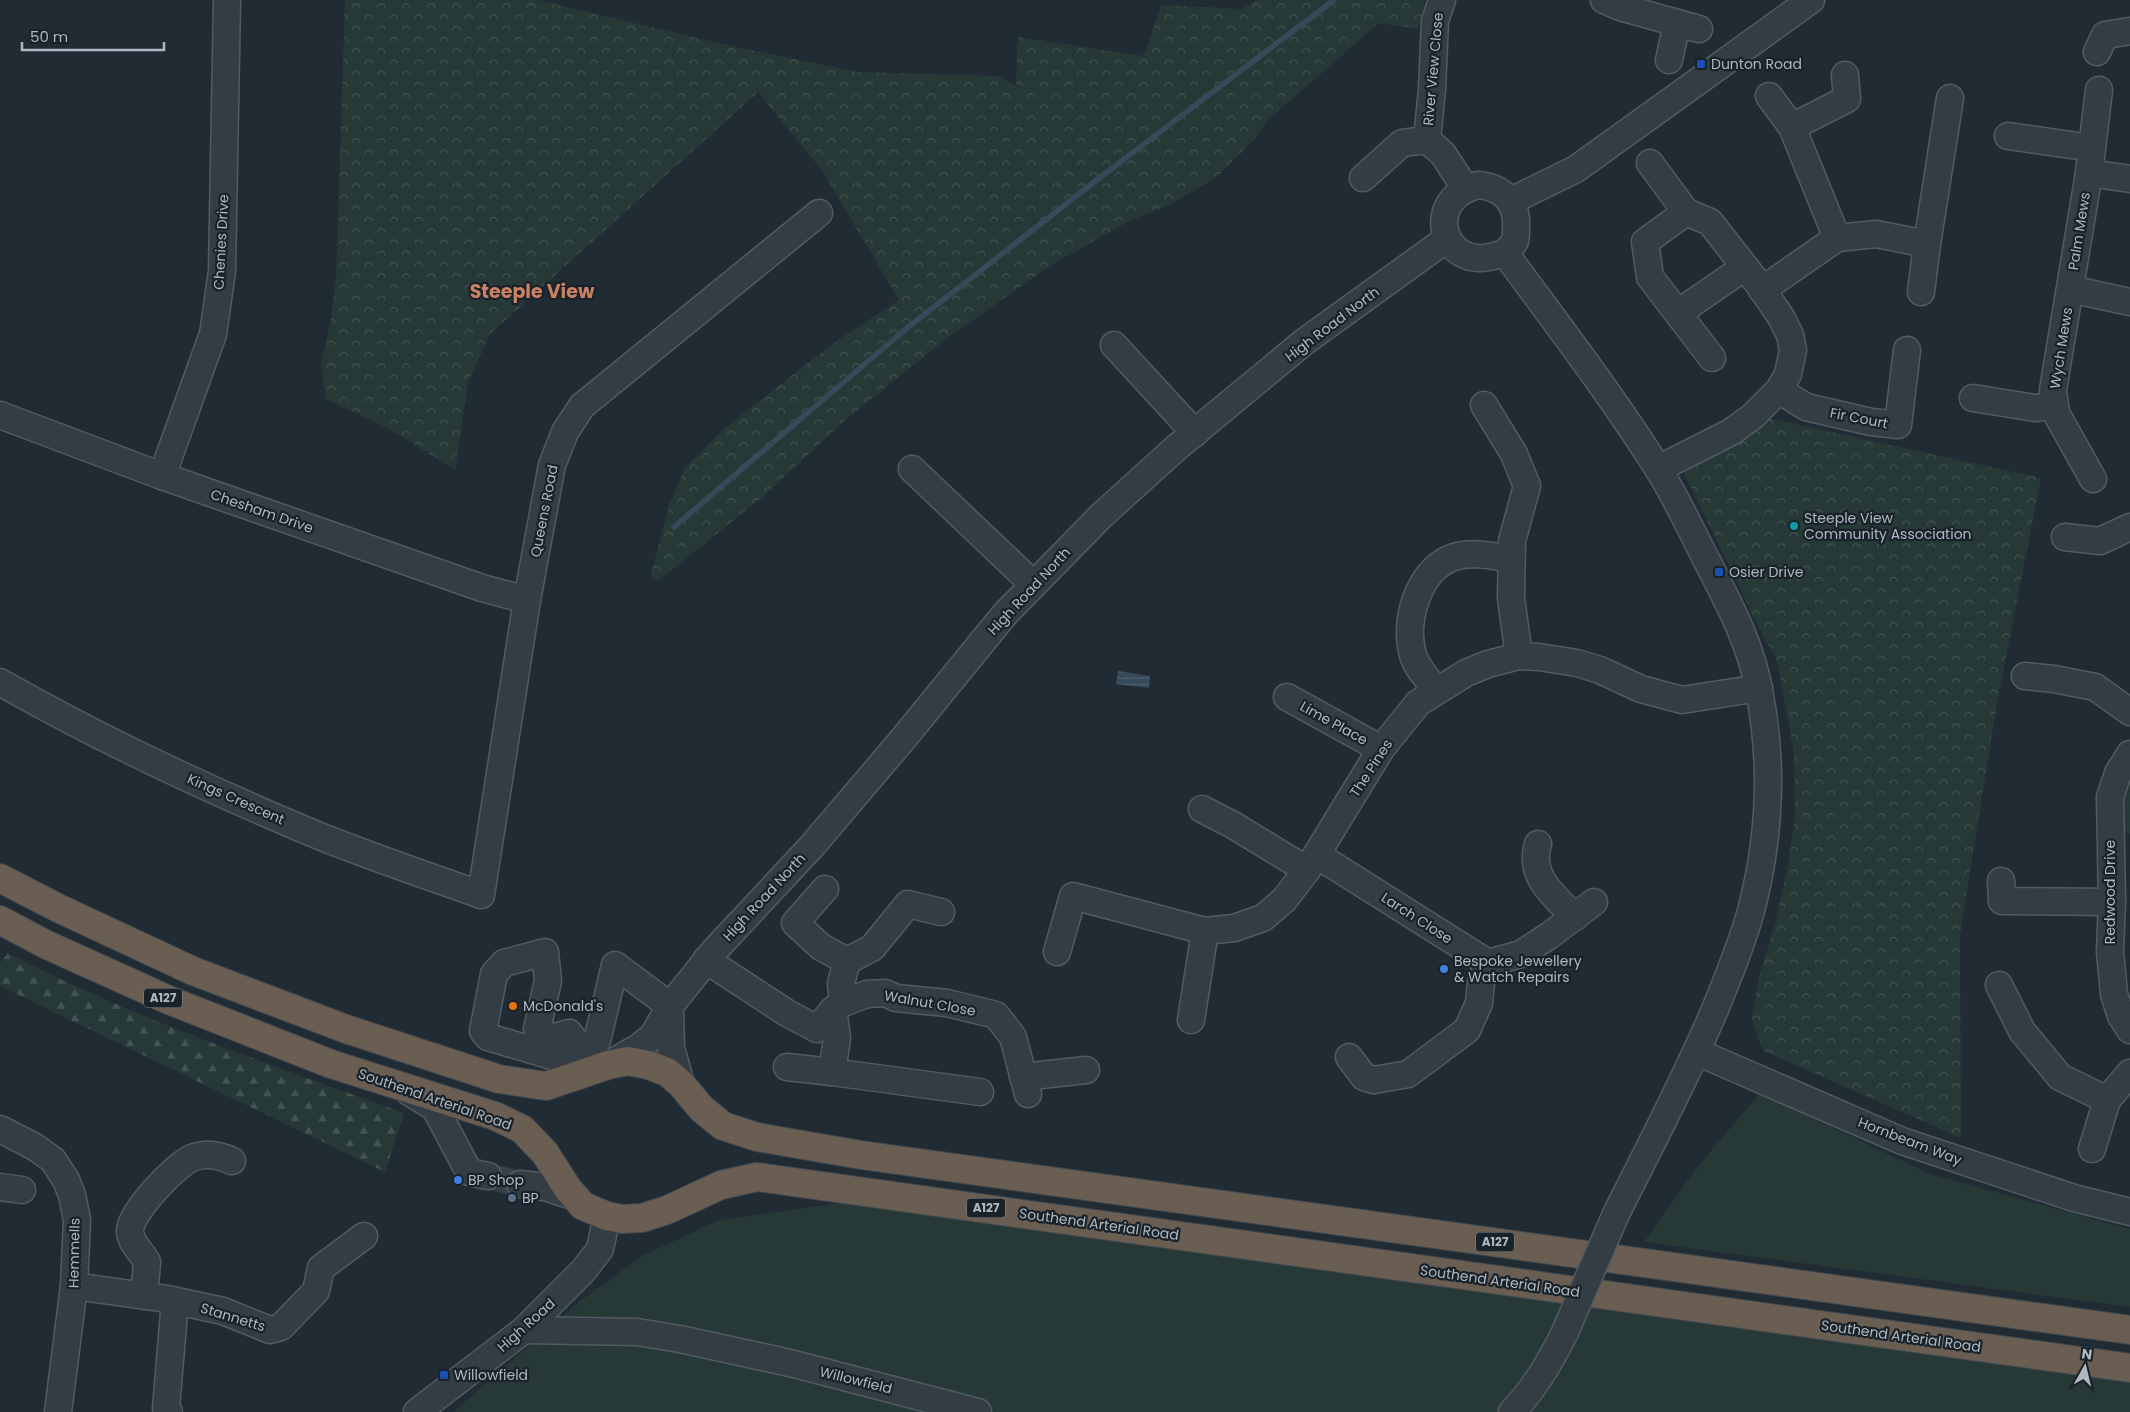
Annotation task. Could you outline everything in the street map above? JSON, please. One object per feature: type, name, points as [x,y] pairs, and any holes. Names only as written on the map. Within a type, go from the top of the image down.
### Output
[{"type":"highway","name":"A127","points":[[0,878],[58,908],[193,971],[346,1029],[500,1079],[546,1086],[608,1065],[628,1062],[648,1065],[667,1072],[681,1084],[702,1109],[723,1126],[748,1135],[792,1144],[2130,1330]]},
{"type":"highway","name":"Southend Arterial Road","points":[[0,920],[45,944],[171,1001],[332,1064],[495,1116],[522,1128],[545,1153],[583,1206],[607,1216],[622,1219],[642,1218],[667,1210],[721,1184],[757,1177],[856,1189],[2130,1368]]},
{"type":"street","name":"Chenies Drive","points":[[162,476],[213,334],[222,271],[227,0]]},
{"type":"street","name":"River View Close","points":[[1427,140],[1432,90],[1435,21],[1442,0]]},
{"type":"street","points":[[1604,0],[1620,7],[1688,26],[1669,60]]},
{"type":"street","points":[[1512,201],[1576,169],[1811,0]]},
{"type":"street","points":[[2097,52],[2105,36],[2130,31]]},
{"type":"street","points":[[1792,126],[1847,99],[1845,76]]},
{"type":"street","name":"Palm Mews","points":[[2070,289],[2099,90]]},
{"type":"street","points":[[1769,96],[1792,126],[1837,238]]},
{"type":"street","points":[[1921,292],[1950,98]]},
{"type":"street","points":[[2008,136],[2090,161]]},
{"type":"street","name":"River View Close","points":[[1363,178],[1393,166],[1402,144],[1427,140]]},
{"type":"street","name":"River View Close","points":[[1427,140],[1443,154],[1465,188]]},
{"type":"street","name":"Palm Mews","points":[[2090,161],[2130,179]]},
{"type":"street","points":[[1650,163],[1686,212],[1710,222],[1745,267],[1782,317],[1790,335],[1792,350],[1788,374],[1779,390],[1753,416],[1731,432],[1658,469]]},
{"type":"street","points":[[1478,185],[1489,186],[1500,190],[1512,201],[1517,219],[1515,240],[1505,253],[1479,258],[1466,256],[1455,249],[1448,238],[1444,226],[1444,214],[1449,203],[1465,188],[1478,185]]},
{"type":"street","points":[[1686,212],[1645,242],[1650,277],[1712,358]]},
{"type":"street","name":"Queens Road","points":[[481,894],[527,600],[552,465],[565,432],[582,406],[819,213]]},
{"type":"street","points":[[1762,290],[1837,238],[1876,234],[1927,244]]},
{"type":"street","name":"High Road North","points":[[608,1065],[653,1036],[670,1006],[706,960],[818,838],[903,740],[1005,614],[1101,516],[1195,433],[1304,342],[1448,238]]},
{"type":"street","points":[[1505,253],[1604,389],[1658,469],[1726,599],[1746,644],[1759,688],[1766,748],[1768,793],[1764,849],[1752,907],[1741,944],[1697,1052],[1616,1214],[1551,1360],[1536,1385],[1512,1412]]},
{"type":"street","points":[[1678,313],[1745,267]]},
{"type":"street","points":[[2070,289],[2130,302]]},
{"type":"street","name":"Wych Mews","points":[[2070,289],[2053,390],[2055,406],[2065,431],[2093,479]]},
{"type":"street","points":[[1114,345],[1195,433]]},
{"type":"street","name":"Fir Court","points":[[1779,390],[1806,407],[1871,422],[1898,425],[1907,350]]},
{"type":"street","name":"Wych Mews","points":[[1973,398],[2035,408],[2055,406]]},
{"type":"street","points":[[1484,405],[1514,454],[1527,486],[1512,541],[1511,598],[1519,656]]},
{"type":"street","name":"Chesham Drive","points":[[0,415],[162,476],[482,588],[527,600]]},
{"type":"street","points":[[912,469],[1033,584]]},
{"type":"street","points":[[2065,537],[2100,541],[2124,529]]},
{"type":"street","points":[[1436,691],[1413,658],[1410,641],[1411,618],[1418,596],[1427,578],[1440,564],[1454,557],[1469,554],[1512,559]]},
{"type":"street","name":"The Pines","points":[[1057,952],[1073,896],[1205,931],[1234,928],[1263,918],[1284,900],[1312,862],[1380,749],[1418,702],[1466,672],[1519,656],[1539,657],[1577,663],[1600,670],[1640,689],[1682,700],[1759,688]]},
{"type":"street","points":[[2025,676],[2054,679],[2095,687],[2130,712]]},
{"type":"street","name":"Kings Crescent","points":[[0,682],[45,708],[190,779],[318,835],[481,894]]},
{"type":"street","name":"Lime Place","points":[[1287,697],[1380,749]]},
{"type":"street","name":"Redwood Drive","points":[[2130,754],[2118,773],[2110,798],[2112,902],[2110,951],[2114,994],[2121,1016],[2130,1030]]},
{"type":"street","name":"Larch Close","points":[[1202,810],[1312,862],[1488,963]]},
{"type":"street","points":[[1349,1057],[1364,1077],[1374,1080],[1408,1074],[1467,1030],[1479,1003],[1481,982],[1488,963],[1521,954],[1584,909],[1552,895],[1537,872],[1534,857],[1538,844]]},
{"type":"street","points":[[2001,881],[2002,901],[2112,902]]},
{"type":"street","points":[[824,889],[795,923],[821,947],[847,961]]},
{"type":"street","points":[[832,1072],[837,1038],[841,983],[847,961],[872,948],[908,904],[941,912]]},
{"type":"street","points":[[1191,1020],[1205,931]]},
{"type":"street","points":[[575,1041],[552,1056],[488,1037],[483,1031],[494,974],[504,963],[546,952],[548,980],[538,1030],[551,1038],[575,1041],[598,1041],[615,965],[670,1006],[670,1048],[681,1084]]},
{"type":"street","name":"Walnut Close","points":[[706,960],[787,1013],[817,1029],[838,1006],[867,994],[885,994],[896,998],[947,1004],[996,1015],[1013,1037],[1026,1085],[1086,1070]]},
{"type":"street","points":[[1998,985],[2022,1031],[2060,1077],[2107,1100]]},
{"type":"street","name":"Hornbeam Way","points":[[1697,1052],[1902,1141],[2074,1198],[2130,1212]]},
{"type":"street","points":[[787,1067],[980,1092]]},
{"type":"street","points":[[2092,1149],[2107,1100],[2130,1072]]},
{"type":"street","points":[[402,1086],[435,1108],[469,1172],[488,1176]]},
{"type":"street","name":"Hemmells","points":[[0,1129],[34,1146],[53,1160],[66,1180],[72,1195],[77,1220],[74,1286],[58,1412]]},
{"type":"street","points":[[144,1296],[147,1262],[132,1241],[129,1230],[138,1212],[163,1181],[184,1161],[206,1155],[224,1157],[232,1161]]},
{"type":"street","points":[[520,1184],[546,1188],[575,1197]]},
{"type":"street","name":"High Road","points":[[417,1412],[524,1330],[583,1271],[600,1250],[607,1216]]},
{"type":"street","name":"Stannetts","points":[[74,1286],[175,1301],[223,1311],[270,1330],[281,1327],[316,1291],[321,1268],[364,1236]]},
{"type":"street","points":[[169,1412],[166,1408],[175,1301]]},
{"type":"street","name":"Willowfield","points":[[524,1330],[637,1332],[672,1338],[790,1363],[978,1412]]},
{"type":"green space","points":[[345,0],[538,0],[722,44],[858,72],[997,76],[1016,86],[1018,37],[1144,56],[1161,5],[1243,9],[1256,0],[1425,0],[1418,29],[1379,23],[1268,120],[1257,136],[1217,177],[1169,205],[1131,220],[1053,264],[946,339],[845,420],[764,496],[658,581],[651,574],[669,506],[685,468],[726,427],[834,343],[899,300],[821,169],[758,92],[490,334],[468,383],[455,470],[388,428],[326,399],[321,363],[331,319],[336,278]]},
{"type":"green space","points":[[1768,418],[2041,478],[1997,703],[1960,934],[1961,1138],[1763,1051],[1752,1019],[1759,977],[1777,917],[1789,859],[1795,817],[1794,752],[1775,656],[1763,636],[1684,473]]},
{"type":"green space","points":[[2130,781],[2130,834],[2118,832],[2122,802]]},
{"type":"green space","points":[[8,953],[56,977],[154,1020],[254,1059],[404,1113],[385,1172],[0,986],[0,963]]},
{"type":"green space","points":[[1760,1093],[1930,1174],[2130,1229],[2130,1307],[1644,1242],[1695,1170]]},
{"type":"green space","points":[[854,1201],[2130,1378],[2130,1412],[453,1412],[579,1302],[642,1256],[719,1220]]},
{"type":"water","points":[[1118,671],[1150,676],[1149,688],[1116,684]]},
{"type":"waterway","points":[[674,527],[907,328],[1102,176],[1334,0]]},
{"type":"tunnel","points":[[488,1176],[520,1184]]},
{"type":"place","name":"Dunton Road","points":[[1701,64]]},
{"type":"place","name":"Steeple View Community Association","points":[[1794,526]]},
{"type":"place","name":"Osier Drive","points":[[1719,572]]},
{"type":"place","name":"Bespoke Jewellery & Watch Repairs","points":[[1444,969]]},
{"type":"place","name":"McDonald's","points":[[513,1006]]},
{"type":"place","name":"BP Shop","points":[[458,1180]]},
{"type":"place","name":"BP","points":[[512,1198]]},
{"type":"place","name":"Willowfield","points":[[444,1375]]},
{"type":"district","name":"Steeple View","points":[[532,291]]}]
